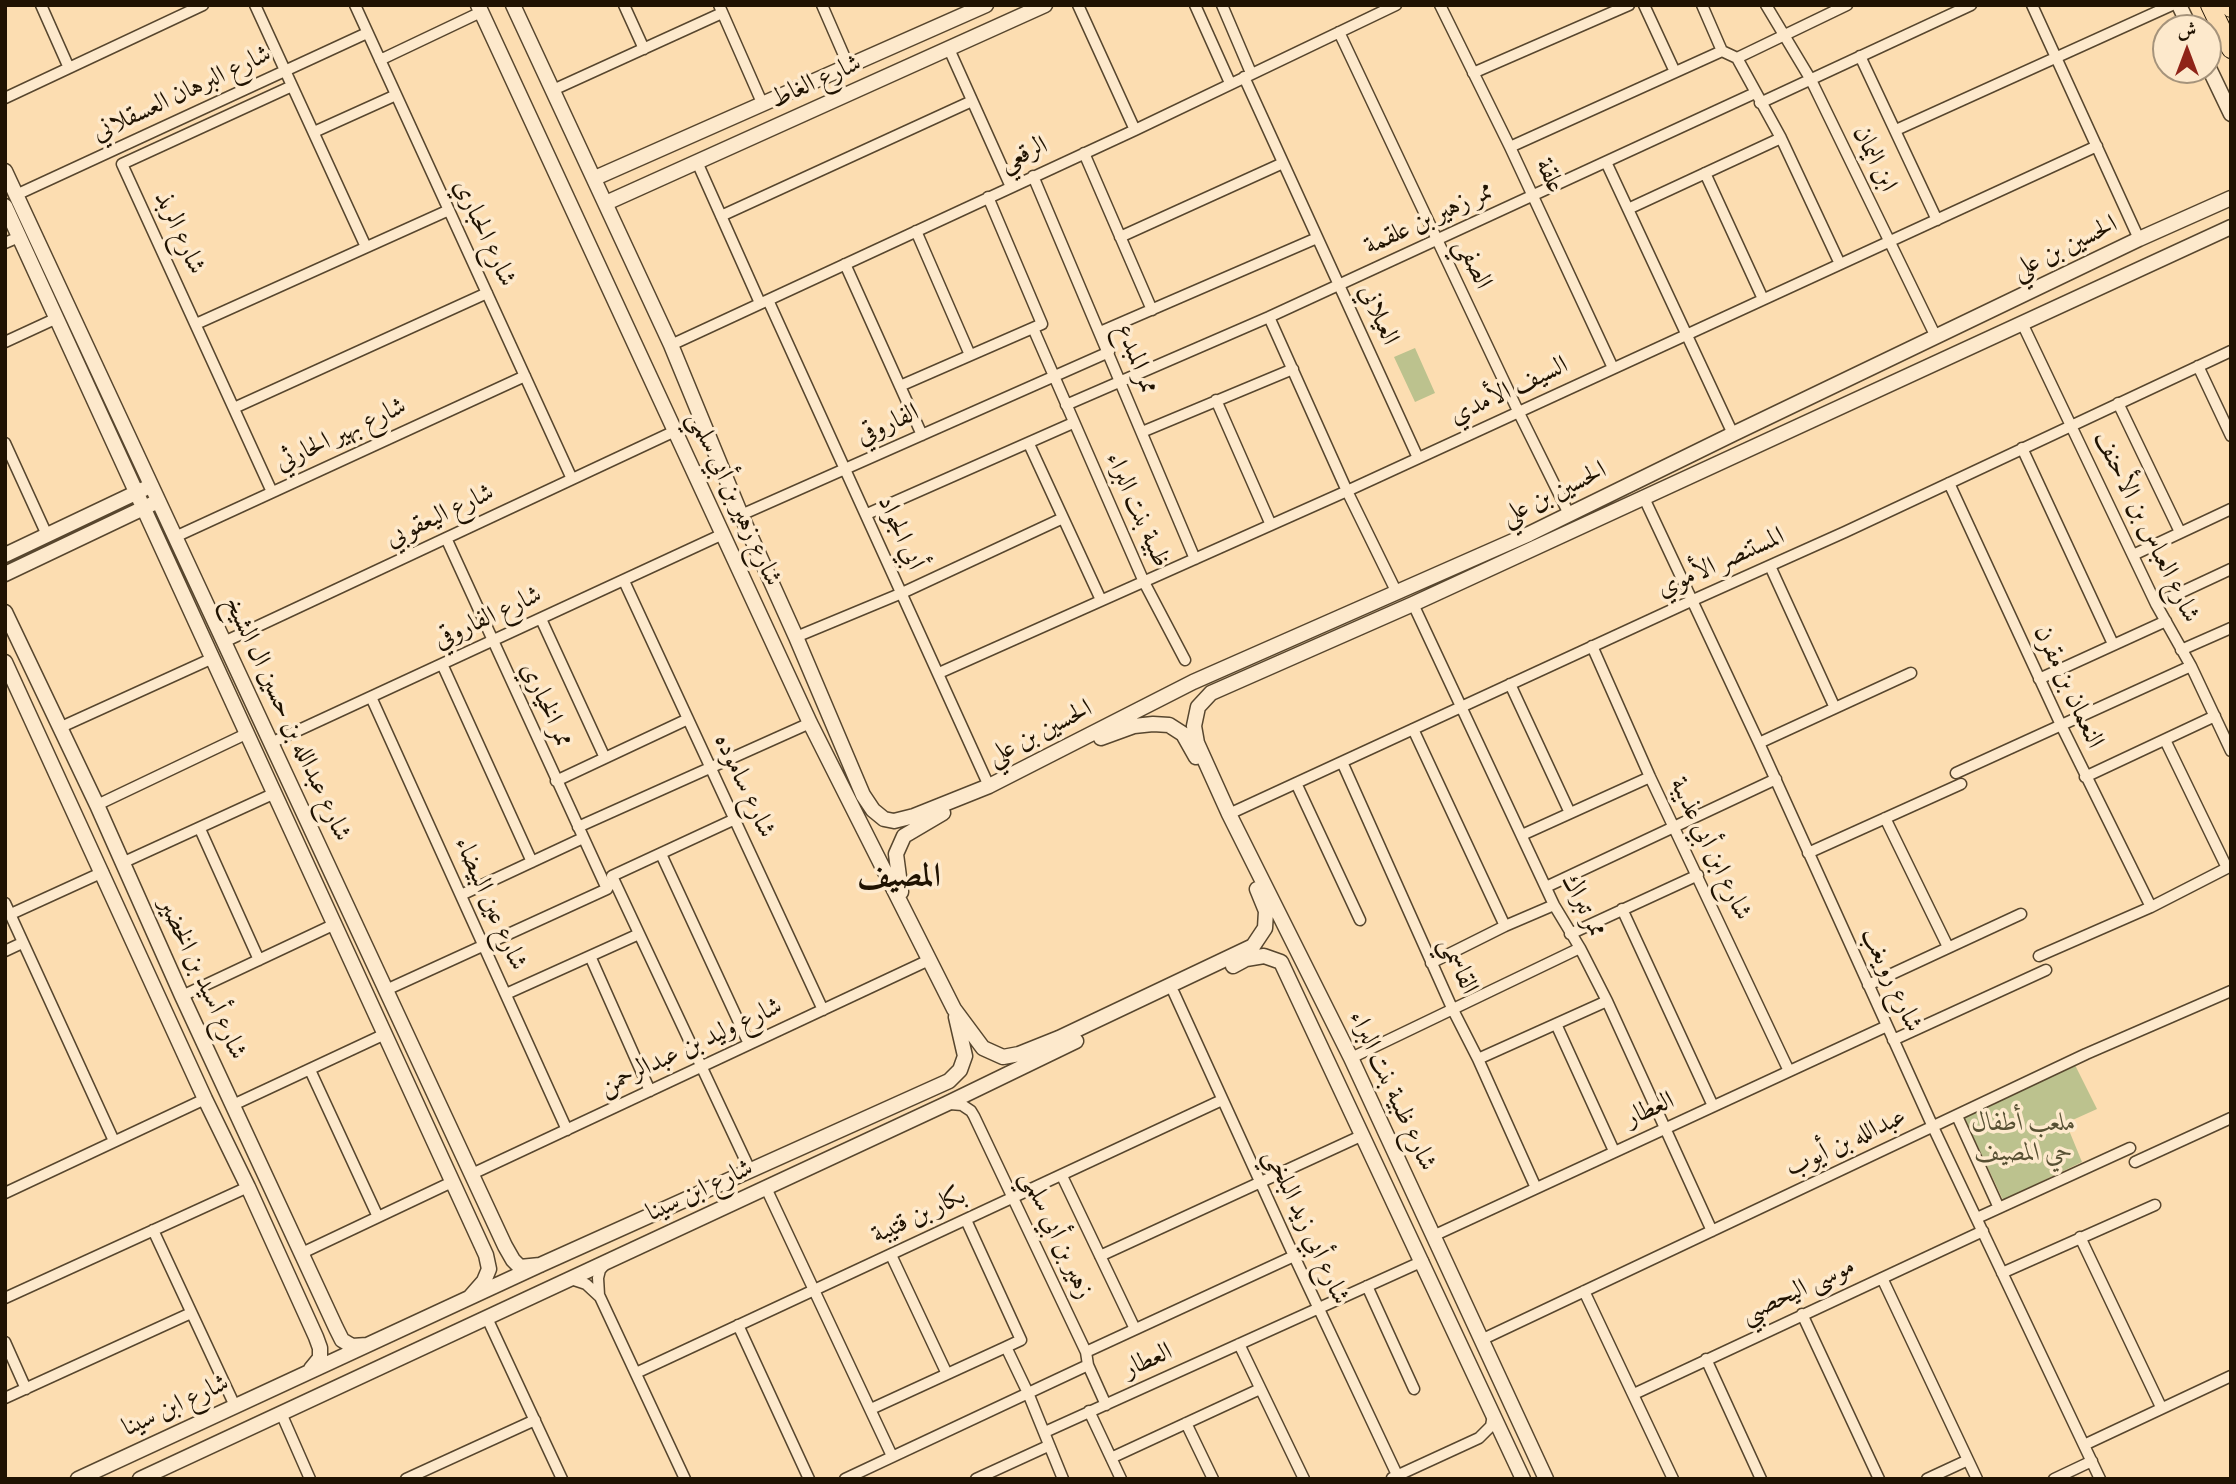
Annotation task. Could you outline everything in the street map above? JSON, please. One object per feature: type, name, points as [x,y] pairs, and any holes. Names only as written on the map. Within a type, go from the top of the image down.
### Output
[{"type":"main road","points":[[2210,5],[2231,49]]},
{"type":"street","points":[[41,5],[69,68]]},
{"type":"street","points":[[5,98],[202,5]]},
{"type":"street","points":[[255,5],[366,247]]},
{"type":"street","name":"شارع الحباري","points":[[355,5],[572,479]]},
{"type":"street","name":"شارع زهير بن أبي سلمي","points":[[513,5],[671,345],[741,515],[863,795],[873,810],[894,821]]},
{"type":"street","points":[[624,5],[643,49]]},
{"type":"street","points":[[822,5],[849,67]]},
{"type":"street","name":"شارع الغاط","points":[[595,178],[986,5]]},
{"type":"street","name":"شارع الغاط","points":[[606,203],[1045,5]]},
{"type":"street","points":[[1078,5],[1135,130]]},
{"type":"street","points":[[1195,5],[1230,83]]},
{"type":"street","name":"العيلاني","points":[[1222,5],[1283,163],[1418,458]]},
{"type":"street","name":"الرقعي","points":[[671,345],[1135,130],[1396,5]]},
{"type":"street","name":"علقة","points":[[1440,5],[1613,368]]},
{"type":"street","points":[[1473,74],[1629,5]]},
{"type":"street","points":[[1644,5],[1675,72]]},
{"type":"street","points":[[1702,5],[1722,51],[1737,58],[1781,138],[1840,264]]},
{"type":"street","name":"ابن اليمان","points":[[1766,5],[1811,80],[1936,337]]},
{"type":"street","points":[[1737,58],[1847,5]]},
{"type":"street","name":"ممر زهير بن علقمة","points":[[1066,405],[1269,317],[1606,162],[1758,98],[1811,80],[1971,5]]},
{"type":"street","points":[[2032,5],[2138,239]]},
{"type":"street","points":[[1896,130],[2172,5]]},
{"type":"street","points":[[380,60],[480,8]]},
{"type":"street","name":"شارع زهير بن أبي سلمي","points":[[480,8],[810,723],[954,1009]]},
{"type":"street","points":[[553,90],[643,49],[721,9],[763,105]]},
{"type":"street","name":"الصفي","points":[[1339,32],[1569,513]]},
{"type":"street","name":"شارع البرهان العسقلاني","points":[[16,195],[367,33]]},
{"type":"street","points":[[949,49],[1011,187]]},
{"type":"street","points":[[1510,147],[1722,51]]},
{"type":"street","points":[[1860,56],[1937,220]]},
{"type":"street","points":[[2217,84],[2231,114]]},
{"type":"street","name":"شارع الربذ","points":[[272,492],[122,164],[292,86]]},
{"type":"street","points":[[314,132],[396,95]]},
{"type":"street","points":[[722,216],[972,101]]},
{"type":"street","points":[[1628,209],[1781,138]]},
{"type":"street","name":"السيف الأمدي","points":[[939,673],[1347,491],[2097,146]]},
{"type":"street","points":[[1084,153],[1152,310]]},
{"type":"street","name":"أبي الجواد","points":[[697,162],[846,469],[989,786]]},
{"type":"street","points":[[1606,162],[1732,433]]},
{"type":"street","points":[[1120,237],[1283,163]]},
{"type":"street","name":"شارع عبدالله بن حسين ال الشيخ","points":[[5,171],[152,504],[213,658],[486,1255]]},
{"type":"street","points":[[1705,173],[1763,299]]},
{"type":"street","name":"ممر المبدع","points":[[1034,176],[1195,559]]},
{"type":"street","points":[[900,386],[1037,326],[988,197]]},
{"type":"street","name":"الحسين بن علي","points":[[894,821],[914,816],[989,786],[1193,682],[1529,534],[1732,433],[2138,239],[2231,198]]},
{"type":"street","name":"شارع عبدالله بن حسين ال الشيخ","points":[[5,206],[12,240],[57,318],[145,489]]},
{"type":"street","points":[[196,324],[449,210]]},
{"type":"street","name":"الحسين بن علي","points":[[1194,726],[1198,707],[1211,693],[1413,604],[2231,227]]},
{"type":"street","points":[[916,232],[970,355]]},
{"type":"street","points":[[1100,332],[1317,238]]},
{"type":"street","points":[[845,264],[922,435]]},
{"type":"street","points":[[234,408],[487,293]]},
{"type":"street","points":[[1269,317],[1347,491],[1397,593]]},
{"type":"street","points":[[5,342],[57,318]]},
{"type":"street","name":"شارع العباس بن الأحنف","points":[[2022,323],[2156,604],[2191,666],[2231,751]]},
{"type":"street","name":"ظبية بنت البراء","points":[[1037,326],[1073,423],[1144,582],[1185,660]]},
{"type":"street","name":"المستنصر الأموي","points":[[1229,814],[2231,351]]},
{"type":"street","name":"الفاروقي","points":[[741,515],[1109,352]]},
{"type":"street","points":[[2198,366],[2231,436]]},
{"type":"street","points":[[1142,432],[1293,369]]},
{"type":"street","name":"شارع بهير الحارثي","points":[[175,537],[525,376]]},
{"type":"street","points":[[1216,400],[1271,525]]},
{"type":"street","points":[[2118,403],[2180,532]]},
{"type":"street","points":[[867,514],[1073,423]]},
{"type":"street","name":"شارع اليعقوبي","points":[[224,642],[675,431]]},
{"type":"street","points":[[1029,444],[1101,600]]},
{"type":"street","points":[[6,445],[47,535]]},
{"type":"street","points":[[2022,448],[2113,644]]},
{"type":"street","name":"النعمان بن مقرن","points":[[1949,483],[2085,777],[2151,907]]},
{"type":"street","points":[[5,555],[145,489]]},
{"type":"street","name":"شارع رويغب","points":[[1644,498],[1776,779],[1933,1127],[2101,1479]]},
{"type":"street","points":[[5,583],[11,572],[152,504]]},
{"type":"street","name":"شارع عبدالله بن حسين ال الشيخ","points":[[152,504],[175,537],[506,1248],[520,1267],[540,1265]]},
{"type":"street","points":[[2133,555],[2231,509]]},
{"type":"street","points":[[796,637],[902,593],[1063,519]]},
{"type":"street","name":"شارع الفاروقي","points":[[271,743],[723,534]]},
{"type":"street","name":"ممر الخياري","points":[[446,538],[607,889]]},
{"type":"street","points":[[1770,566],[1835,708]]},
{"type":"street","points":[[2156,604],[2231,569]]},
{"type":"street","name":"شارع ساموده","points":[[624,581],[823,1010]]},
{"type":"street","name":"ممر تبراك","points":[[1413,604],[1554,905],[1580,948],[1606,1001],[1712,1231]]},
{"type":"street","name":"شارع أسيد بن الخضير","points":[[5,612],[97,805],[181,996],[336,1328]]},
{"type":"street","points":[[541,619],[605,758]]},
{"type":"street","points":[[2039,679],[2165,621]]},
{"type":"street","points":[[2181,650],[2230,630]]},
{"type":"street","name":"شارع ابن أبي عذيبة","points":[[1592,646],[1650,777],[1789,1071]]},
{"type":"street","points":[[59,728],[213,658]]},
{"type":"street","name":"شارع أسيد بن الخضير","points":[[5,662],[316,1337]]},
{"type":"street","points":[[442,664],[533,862]]},
{"type":"street","points":[[1808,853],[1885,818],[2061,725],[2191,666]]},
{"type":"street","points":[[1759,743],[1911,673]]},
{"type":"street","points":[[1510,684],[1570,813]]},
{"type":"street","name":"شارع عين البيضاء","points":[[371,697],[567,1130]]},
{"type":"street","points":[[2085,777],[2215,716]]},
{"type":"street","points":[[556,781],[688,719]]},
{"type":"street","points":[[578,827],[810,723]]},
{"type":"street","points":[[954,1009],[983,1048],[1003,1057],[1018,1054],[1059,1038],[1253,946],[1265,928],[1266,911],[1229,814],[1183,734],[1169,725],[1134,726],[1048,757]]},
{"type":"street","name":"شارع ظبية بنت البراء","points":[[1194,726],[1197,743],[1229,814],[1350,1058],[1546,1479]]},
{"type":"street","points":[[1413,729],[1505,926]]},
{"type":"street","points":[[97,805],[248,733]]},
{"type":"street","points":[[2039,957],[2151,907],[2229,867],[2165,740]]},
{"type":"street","name":"القاسمي","points":[[1342,762],[1431,963],[1536,1188]]},
{"type":"street","points":[[1522,835],[1650,777]]},
{"type":"street","points":[[1546,887],[1776,779]]},
{"type":"street","points":[[1296,783],[1360,920]]},
{"type":"street","points":[[902,903],[896,854],[904,836],[989,786]]},
{"type":"street","points":[[122,863],[275,793]]},
{"type":"street","points":[[1885,818],[1948,947]]},
{"type":"street","points":[[386,990],[607,889],[612,876],[735,820]]},
{"type":"street","points":[[200,829],[259,960]]},
{"type":"street","points":[[461,895],[583,838]]},
{"type":"street","points":[[661,853],[749,1044]]},
{"type":"street","points":[[11,914],[103,873]]},
{"type":"street","points":[[1570,934],[1698,875]]},
{"type":"street","points":[[612,876],[750,1170]]},
{"type":"street","points":[[5,903],[114,1141]]},
{"type":"street","points":[[1431,963],[1554,905]]},
{"type":"street","points":[[1622,909],[1713,1107]]},
{"type":"street","points":[[1868,985],[2021,914]]},
{"type":"street","points":[[181,996],[335,924]]},
{"type":"street","points":[[506,994],[639,933]]},
{"type":"street","points":[[5,951],[22,943]]},
{"type":"street","points":[[1350,1058],[1580,948]]},
{"type":"street","points":[[590,956],[650,1091]]},
{"type":"street","name":"شارع ابن سينا","points":[[140,1479],[946,1104],[1246,959],[1264,956],[1282,962]]},
{"type":"street","name":"شارع وليد بن عبدالرحمن","points":[[472,1174],[929,960]]},
{"type":"street","name":"شارع ظبية بنت البراء","points":[[1282,962],[1523,1479]]},
{"type":"street","points":[[1893,1040],[2046,970]]},
{"type":"street","name":"عبدالله بن أيوب","points":[[1481,1340],[2086,1054],[2231,991]]},
{"type":"street","name":"شارع أبي زيد البلخي","points":[[1174,993],[1396,1478]]},
{"type":"street","points":[[1478,1059],[1606,1001]]},
{"type":"street","name":"شارع ابن سينا","points":[[78,1479],[540,1265],[950,1081],[960,1070],[965,1056],[954,1009]]},
{"type":"street","points":[[1556,1024],[1614,1151]]},
{"type":"street","name":"العطار","points":[[1433,1236],[1887,1026]]},
{"type":"street","points":[[233,1105],[385,1034]]},
{"type":"street","points":[[310,1070],[377,1217]]},
{"type":"street","points":[[5,1193],[205,1099]]},
{"type":"street","name":"بكار بن قتيبة","points":[[635,1373],[1222,1100]]},
{"type":"street","name":"زهير بن أبي سلمي","points":[[946,1104],[962,1105],[971,1111],[1086,1352],[1088,1365],[1106,1405]]},
{"type":"street","points":[[1956,1116],[1999,1208]]},
{"type":"street","points":[[2135,1162],[2231,1118]]},
{"type":"street","points":[[1100,1256],[1363,1135]]},
{"type":"street","points":[[1977,1219],[2130,1148]]},
{"type":"street","points":[[795,1149],[806,1169]]},
{"type":"street","points":[[1062,1176],[1135,1329]]},
{"type":"street","points":[[302,1254],[452,1182]]},
{"type":"street","points":[[5,1298],[248,1187]]},
{"type":"street","points":[[766,1188],[892,1456]]},
{"type":"street","points":[[2002,1273],[2155,1205]]},
{"type":"street","points":[[871,1409],[1021,1340],[966,1220]]},
{"type":"street","points":[[153,1230],[234,1406]]},
{"type":"street","name":"موسى اليحصبي","points":[[1634,1394],[1983,1231]]},
{"type":"street","points":[[2080,1237],[2161,1408]]},
{"type":"street","points":[[486,1255],[495,1263],[501,1263],[506,1258],[506,1248]]},
{"type":"street","points":[[470,1297],[484,1281],[489,1269],[486,1255]]},
{"type":"street","points":[[891,1255],[947,1374]]},
{"type":"street","points":[[1086,1352],[1294,1256]]},
{"type":"street","name":"العطار","points":[[1045,1432],[1423,1261]]},
{"type":"street","points":[[607,1262],[597,1278],[600,1297],[685,1479]]},
{"type":"street","points":[[1882,1278],[1977,1479]]},
{"type":"street","points":[[571,1279],[586,1284],[600,1297]]},
{"type":"street","points":[[1367,1286],[1414,1389]]},
{"type":"street","points":[[1584,1291],[1673,1479]]},
{"type":"street","points":[[5,1398],[191,1313]]},
{"type":"street","points":[[1802,1314],[1879,1479]]},
{"type":"street","points":[[487,1318],[562,1479]]},
{"type":"street","points":[[738,1325],[809,1479]]},
{"type":"street","points":[[316,1337],[325,1345],[333,1345],[337,1338],[336,1328]]},
{"type":"street","points":[[336,1328],[342,1340],[352,1346],[368,1345]]},
{"type":"street","points":[[309,1371],[320,1358],[316,1337]]},
{"type":"street","points":[[5,1342],[26,1389]]},
{"type":"street","points":[[1239,1344],[1304,1479]]},
{"type":"street","points":[[1006,1347],[1045,1432],[1048,1446],[1063,1479]]},
{"type":"street","points":[[1706,1359],[1761,1479]]},
{"type":"street","points":[[845,1479],[1088,1365]]},
{"type":"street","points":[[2084,1445],[2231,1376]]},
{"type":"street","points":[[1111,1458],[1260,1389]]},
{"type":"street","points":[[1089,1411],[1121,1479]]},
{"type":"street","points":[[281,1413],[310,1479]]},
{"type":"street","points":[[1396,1478],[1479,1438],[1488,1430],[1493,1415]]},
{"type":"street","points":[[406,1479],[535,1420]]},
{"type":"street","points":[[1186,1423],[1213,1479]]},
{"type":"street","points":[[1479,1438],[1491,1437],[1506,1443]]},
{"type":"street","points":[[976,1479],[1002,1473],[1048,1446]]},
{"type":"street","points":[[1927,1479],[1968,1460]]},
{"type":"street","points":[[2054,1479],[2092,1461]]},
{"type":"green space","points":[[1415,348],[1435,393],[1415,402],[1394,357]]},
{"type":"green space","name":"ملعب أطفال حي المصيف","points":[[2075,1065],[2097,1109],[2066,1123],[2082,1162],[2003,1200],[1964,1117]]},
{"type":"district","name":"المصيف","points":[[899,878]]}]
